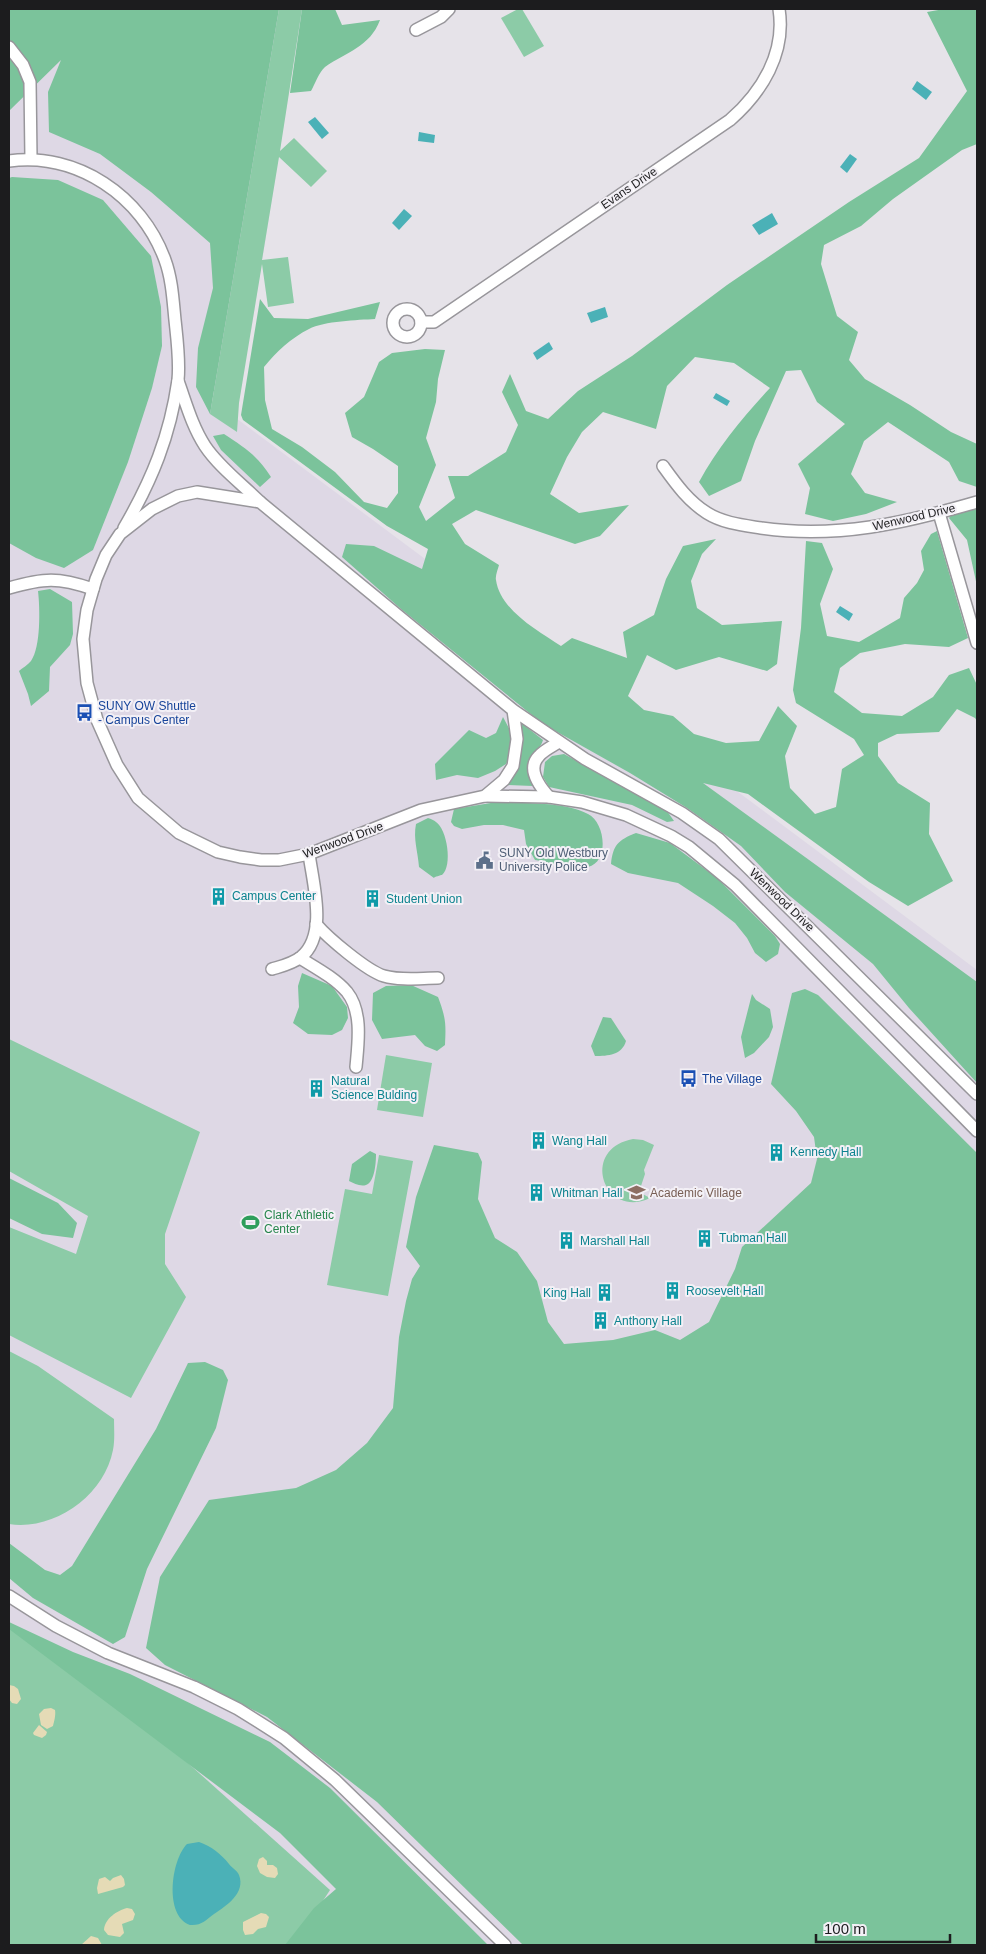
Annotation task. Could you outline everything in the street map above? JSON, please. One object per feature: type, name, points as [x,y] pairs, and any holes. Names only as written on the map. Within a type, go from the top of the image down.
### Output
[{"type":"street","points":[[416,30],[441,17],[449,9]]},
{"type":"street","name":"Evans Drive","points":[[421,322],[434,322],[740,112],[758,92],[776,56],[780,34],[779,9]]},
{"type":"street","points":[[9,47],[23,65],[30,82],[31,159]]},
{"type":"street","points":[[9,161],[31,159],[60,164],[96,177],[125,198],[152,231],[162,250],[170,279],[177,341],[178,379]]},
{"type":"street","name":"Wenwood Drive","points":[[178,379],[193,422],[206,446],[226,470],[260,502],[513,710],[559,742],[682,813],[719,839],[977,1094]]},
{"type":"street","name":"Wenwood Drive","points":[[178,379],[169,425],[157,464],[143,495],[106,555],[87,610],[84,639],[85,670],[89,698],[117,764],[138,798],[179,833],[218,852],[262,860],[279,860],[309,854],[421,810],[486,796],[549,797],[582,802],[626,815],[671,836],[711,864],[735,885],[977,1131]]},
{"type":"street","name":"Wenwood Drive","points":[[663,466],[682,492],[706,512],[720,520],[775,530],[826,532],[873,528],[912,520],[977,502]]},
{"type":"street","name":"Wenwood Drive","points":[[120,534],[152,509],[178,496],[197,492],[260,502]]},
{"type":"street","points":[[939,513],[977,643]]},
{"type":"street","points":[[9,588],[36,580],[51,579],[71,582],[93,589]]},
{"type":"street","points":[[486,796],[504,780],[513,766],[517,740],[513,710]]},
{"type":"street","points":[[549,797],[536,780],[534,767],[538,756],[559,742]]},
{"type":"street","points":[[272,969],[288,965],[300,958],[310,948],[316,924],[317,908],[309,854]]},
{"type":"street","points":[[316,924],[328,938],[370,969],[383,976],[398,979],[438,978]]},
{"type":"street","points":[[300,958],[336,982],[348,994],[356,1012],[358,1041],[356,1067]]},
{"type":"street","points":[[9,1596],[56,1626],[108,1653],[194,1687],[238,1709],[284,1738],[335,1780],[505,1945]]},
{"type":"shaded area","points":[[9,9],[302,9],[251,331],[209,398],[977,970],[977,1945],[286,1945],[9,1623]]},
{"type":"green space","points":[[9,9],[279,9],[210,414],[196,387],[198,348],[213,288],[210,243],[151,192],[100,154],[49,132],[48,92],[61,60],[9,111]]},
{"type":"green space","points":[[279,9],[302,9],[280,151],[294,138],[327,171],[311,187],[279,157],[262,260],[288,257],[294,303],[268,307],[262,264],[239,403],[237,432],[210,414]]},
{"type":"green space","points":[[302,9],[335,9],[342,25],[380,20],[376,29],[364,43],[323,69],[311,91],[290,93]]},
{"type":"green space","points":[[518,9],[522,9],[544,46],[524,57],[501,18]]},
{"type":"green space","points":[[944,9],[977,9],[977,144],[962,150],[893,199],[861,226],[824,245],[821,264],[837,316],[858,332],[849,360],[865,379],[951,432],[977,444],[977,487],[959,481],[949,462],[888,422],[864,441],[851,474],[865,493],[897,502],[866,514],[833,521],[805,514],[810,488],[798,464],[845,424],[817,402],[801,370],[786,371],[755,441],[741,481],[709,496],[699,482],[731,433],[770,388],[734,363],[695,357],[667,386],[656,429],[603,412],[582,432],[567,457],[550,494],[579,513],[629,505],[600,536],[575,544],[476,510],[452,524],[465,544],[499,565],[496,578],[499,591],[512,610],[521,619],[561,646],[572,638],[627,658],[623,632],[654,615],[666,579],[683,546],[716,539],[702,554],[691,581],[697,608],[722,625],[782,621],[777,664],[767,671],[719,657],[676,670],[647,655],[628,696],[644,710],[673,716],[694,734],[726,743],[759,741],[778,706],[797,726],[785,756],[790,788],[815,814],[836,807],[842,769],[864,755],[854,739],[796,703],[793,690],[801,628],[806,541],[822,543],[833,569],[820,604],[827,636],[859,642],[900,618],[904,598],[917,583],[924,570],[921,551],[931,534],[937,531],[968,638],[949,647],[905,644],[860,653],[840,668],[834,692],[862,713],[902,716],[933,697],[949,675],[969,668],[977,685],[977,721],[975,718],[957,709],[939,732],[897,734],[878,743],[878,756],[898,783],[930,803],[929,834],[953,881],[908,906],[869,882],[748,794],[703,783],[977,982],[977,1083],[909,1008],[873,964],[785,892],[741,846],[687,808],[630,773],[543,724],[401,609],[342,557],[346,544],[374,546],[422,569],[428,549],[387,526],[243,420],[241,415],[260,299],[274,318],[308,319],[380,302],[375,319],[341,321],[315,326],[284,346],[264,367],[265,400],[272,429],[302,447],[335,472],[364,502],[387,508],[398,493],[398,466],[352,437],[345,413],[364,397],[379,362],[392,353],[425,349],[445,350],[438,379],[436,402],[426,438],[436,465],[419,507],[426,521],[455,498],[448,476],[468,476],[506,452],[518,425],[502,392],[510,374],[526,411],[548,419],[578,391],[632,356],[727,285],[849,202],[919,158],[967,91],[927,12]]},
{"type":"green space","points":[[9,178],[58,180],[103,200],[151,256],[161,307],[162,346],[152,388],[128,462],[93,550],[64,568],[36,558],[9,543]]},
{"type":"green space","points":[[224,434],[238,443],[261,463],[271,477],[260,487],[221,450],[213,436]]},
{"type":"green space","points":[[977,502],[977,586],[967,540],[949,518],[957,508]]},
{"type":"green space","points":[[50,589],[72,602],[73,634],[70,645],[50,667],[49,691],[31,706],[19,671],[31,661],[37,647],[38,591]]},
{"type":"green space","points":[[503,717],[512,734],[512,754],[506,764],[478,778],[457,775],[436,780],[435,764],[469,730],[486,738],[496,733]]},
{"type":"green space","points":[[520,722],[543,740],[529,761],[533,786],[505,785],[515,770],[522,747]]},
{"type":"green space","points":[[564,754],[667,811],[674,821],[667,822],[632,805],[549,787],[543,777],[545,762],[552,756]]},
{"type":"green space","points":[[497,802],[555,805],[588,814],[594,818],[601,833],[603,842],[600,858],[595,864],[583,868],[535,860],[526,844],[524,830],[503,825],[484,825],[462,829],[454,826],[451,822],[454,809]]},
{"type":"green space","points":[[428,818],[440,826],[446,839],[448,856],[442,875],[434,878],[419,867],[415,840],[416,824]]},
{"type":"green space","points":[[636,833],[670,843],[717,878],[775,936],[780,944],[778,954],[766,962],[755,953],[747,938],[735,923],[678,883],[628,873],[611,864],[613,852],[618,844]]},
{"type":"green space","points":[[302,973],[332,986],[347,1007],[348,1018],[342,1030],[332,1035],[308,1034],[293,1023],[299,1007],[298,986]]},
{"type":"green space","points":[[411,985],[438,997],[445,1021],[445,1045],[437,1051],[425,1046],[415,1035],[382,1039],[372,1020],[373,993],[386,986]]},
{"type":"green space","points":[[805,989],[818,995],[977,1153],[977,1945],[523,1945],[377,1802],[267,1717],[165,1665],[146,1648],[160,1577],[209,1500],[296,1488],[336,1470],[367,1443],[393,1408],[399,1337],[412,1279],[420,1266],[406,1247],[416,1197],[434,1145],[478,1153],[482,1162],[478,1199],[495,1238],[517,1252],[537,1281],[548,1322],[564,1344],[613,1340],[655,1330],[680,1340],[709,1322],[735,1269],[742,1247],[811,1183],[817,1159],[814,1137],[796,1111],[771,1084],[792,993]]},
{"type":"green space","points":[[752,994],[756,1000],[770,1009],[773,1027],[769,1037],[754,1053],[745,1058],[741,1037]]},
{"type":"green space","points":[[603,1017],[611,1018],[626,1041],[624,1046],[614,1054],[595,1056],[591,1046]]},
{"type":"green space","points":[[9,1039],[200,1132],[165,1234],[165,1264],[186,1297],[131,1398],[9,1335],[9,1227],[76,1254],[88,1216],[9,1171]]},
{"type":"green space","points":[[386,1055],[432,1063],[423,1117],[377,1110]]},
{"type":"green space","points":[[633,1139],[643,1140],[654,1145],[644,1170],[645,1174],[639,1192],[650,1198],[634,1202],[620,1199],[610,1192],[604,1180],[603,1168],[606,1156],[616,1145]]},
{"type":"green space","points":[[370,1151],[376,1154],[376,1162],[369,1183],[364,1185],[349,1181],[352,1164]]},
{"type":"green space","points":[[379,1155],[413,1161],[388,1296],[327,1285],[345,1189],[372,1194]]},
{"type":"green space","points":[[9,1178],[58,1203],[77,1223],[73,1238],[42,1234],[9,1218]]},
{"type":"green space","points":[[9,1351],[38,1366],[114,1419],[113,1450],[108,1467],[99,1482],[74,1507],[59,1516],[43,1522],[26,1525],[9,1524]]},
{"type":"green space","points":[[205,1362],[223,1370],[228,1380],[216,1428],[147,1569],[125,1637],[113,1644],[33,1598],[9,1578],[9,1543],[45,1570],[60,1575],[72,1566],[156,1429],[188,1363]]},
{"type":"green space","points":[[9,1622],[73,1652],[130,1674],[270,1742],[330,1788],[488,1945],[285,1945],[314,1908],[336,1889],[280,1833],[9,1629]]},
{"type":"green space","points":[[9,1623],[105,1689],[330,1890],[294,1945],[9,1945]]},
{"type":"sand","points":[[9,1685],[18,1689],[21,1699],[17,1704],[12,1703],[9,1699]]},
{"type":"sand","points":[[51,1708],[55,1710],[55,1718],[53,1726],[47,1729],[41,1725],[39,1714],[44,1709]]},
{"type":"sand","points":[[39,1725],[47,1732],[42,1738],[33,1733]]},
{"type":"sand","points":[[263,1857],[267,1861],[267,1865],[273,1865],[277,1868],[278,1874],[275,1878],[267,1877],[260,1873],[257,1866],[259,1859]]},
{"type":"sand","points":[[121,1875],[125,1885],[123,1887],[98,1894],[99,1879],[105,1877],[110,1881]]},
{"type":"sand","points":[[127,1908],[132,1909],[135,1914],[133,1920],[122,1924],[124,1933],[120,1937],[108,1935],[104,1930],[109,1919],[119,1911]]},
{"type":"sand","points":[[261,1913],[269,1917],[266,1927],[258,1929],[253,1934],[245,1935],[243,1922]]},
{"type":"sand","points":[[91,1936],[98,1938],[102,1945],[81,1945]]},
{"type":"water","points":[[917,81],[932,92],[926,100],[912,89]]},
{"type":"water","points":[[315,117],[329,133],[322,139],[308,122]]},
{"type":"water","points":[[419,132],[435,135],[434,143],[418,141]]},
{"type":"water","points":[[850,154],[857,159],[847,173],[840,167]]},
{"type":"water","points":[[404,209],[412,216],[399,230],[392,223]]},
{"type":"water","points":[[772,213],[778,224],[759,235],[752,225]]},
{"type":"water","points":[[605,307],[608,317],[591,323],[587,313]]},
{"type":"water","points":[[549,342],[553,349],[537,360],[533,353]]},
{"type":"water","points":[[716,393],[730,401],[727,406],[713,398]]},
{"type":"water","points":[[840,606],[853,614],[849,621],[836,612]]},
{"type":"water","points":[[199,1842],[212,1848],[238,1873],[240,1888],[229,1903],[203,1922],[197,1925],[190,1925],[182,1920],[176,1911],[173,1900],[174,1874],[181,1852],[187,1844]]},
{"type":"place","name":"SUNY OW Shuttle - Campus Center","points":[[84,713]]},
{"type":"place","name":"SUNY Old Westbury University Police","points":[[485,860]]},
{"type":"place","name":"Campus Center","points":[[218,896]]},
{"type":"place","name":"Student Union","points":[[372,899]]},
{"type":"place","name":"The Village","points":[[688,1079]]},
{"type":"place","name":"Natural Science Bulding","points":[[317,1088]]},
{"type":"place","name":"Wang Hall","points":[[538,1141]]},
{"type":"place","name":"Kennedy Hall","points":[[776,1152]]},
{"type":"place","name":"Whitman Hall","points":[[537,1193]]},
{"type":"place","name":"Academic Village","points":[[636,1193]]},
{"type":"place","name":"Clark Athletic Center","points":[[250,1222]]},
{"type":"place","name":"Tubman Hall","points":[[705,1238]]},
{"type":"place","name":"Marshall Hall","points":[[566,1241]]},
{"type":"place","name":"Roosevelt Hall","points":[[672,1291]]},
{"type":"place","name":"King Hall","points":[[605,1293]]},
{"type":"place","name":"Anthony Hall","points":[[600,1321]]}]
